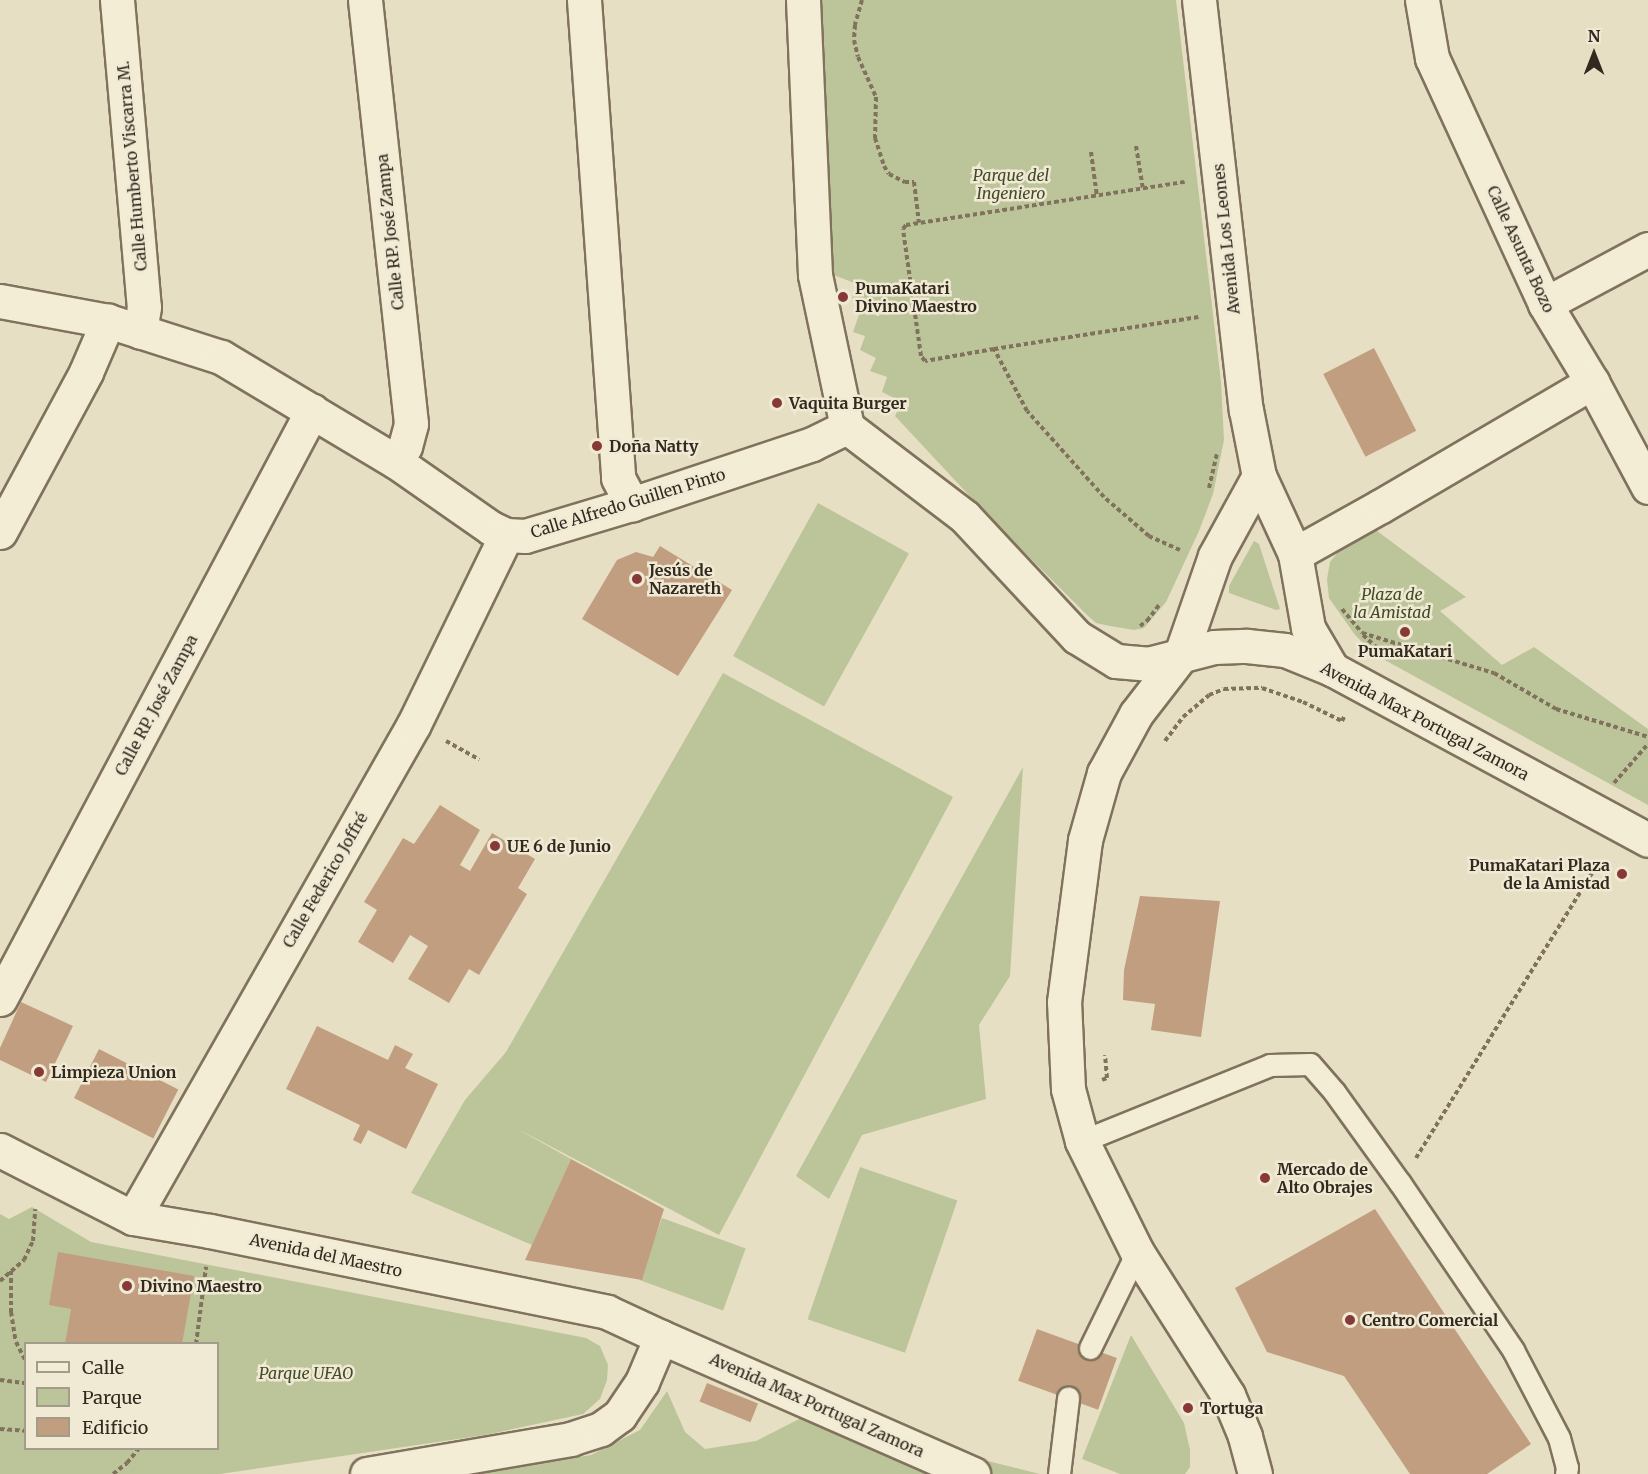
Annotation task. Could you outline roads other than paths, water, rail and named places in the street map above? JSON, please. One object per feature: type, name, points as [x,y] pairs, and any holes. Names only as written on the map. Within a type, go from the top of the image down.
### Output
[{"type":"street","name":"Calle Humberto Viscarra M.","points":[[117,0],[144,307],[140,332]]},
{"type":"street","name":"Calle RP. José Zampa","points":[[365,0],[411,424],[405,446],[395,461]]},
{"type":"street","points":[[584,0],[618,478],[632,504]]},
{"type":"street","points":[[803,0],[815,275],[847,427],[965,517],[1077,637],[1092,648],[1116,661],[1148,664],[1180,657]]},
{"type":"street","name":"Avenida Los Leones","points":[[1199,0],[1245,410],[1258,476],[1294,554],[1308,627],[1332,669]]},
{"type":"street","name":"Calle Asunta Bozo","points":[[1422,0],[1432,58],[1545,304],[1592,382],[1648,488]]},
{"type":"street","points":[[1545,304],[1648,249]]},
{"type":"street","points":[[0,301],[108,321],[220,357],[395,461],[491,528],[506,535]]},
{"type":"street","points":[[0,532],[86,372],[108,321]]},
{"type":"street","points":[[1294,554],[1381,506],[1592,382]]},
{"type":"street","name":"Calle RP. José Zampa","points":[[0,999],[312,411]]},
{"type":"street","name":"Calle Alfredo Guillen Pinto","points":[[506,535],[525,536],[632,504],[812,444],[847,427]]},
{"type":"street","points":[[1254,1474],[1245,1436],[1228,1395],[1137,1252],[1082,1141],[1068,1089],[1064,1002],[1085,840],[1104,773],[1136,714],[1180,657],[1215,556],[1258,476]]},
{"type":"street","name":"Calle Federico Joffré","points":[[133,1218],[414,724],[506,535]]},
{"type":"street","name":"Avenida Max Portugal Zamora","points":[[1180,657],[1214,647],[1247,646],[1284,650],[1332,669],[1648,840]]},
{"type":"street","name":"Avenida del Maestro","points":[[0,1150],[133,1218],[210,1231],[607,1312],[661,1337]]},
{"type":"street","points":[[367,1474],[572,1439],[601,1429],[620,1415],[642,1382],[661,1337]]},
{"type":"street","name":"Avenida Max Portugal Zamora","points":[[661,1337],[973,1474]]},
{"type":"lane","points":[[1082,1141],[1270,1065],[1310,1064],[1335,1093],[1400,1183],[1513,1350],[1559,1438],[1568,1467],[1566,1474]]},
{"type":"lane","points":[[1090,1348],[1137,1252]]},
{"type":"lane","points":[[1059,1474],[1068,1398]]},
{"type":"place","name":"PumaKatari Divino Maestro","points":[[843,297]]},
{"type":"place","name":"Vaquita Burger","points":[[777,403]]},
{"type":"place","name":"Doña Natty","points":[[597,446]]},
{"type":"place","name":"Jesús de Nazareth","points":[[637,579]]},
{"type":"place","name":"PumaKatari","points":[[1405,632]]},
{"type":"place","name":"UE 6 de Junio","points":[[495,846]]},
{"type":"place","name":"PumaKatari Plaza de la Amistad","points":[[1622,874]]},
{"type":"place","name":"Limpieza Union","points":[[39,1072]]},
{"type":"place","name":"Mercado de Alto Obrajes","points":[[1265,1178]]},
{"type":"place","name":"Divino Maestro","points":[[127,1286]]},
{"type":"place","name":"Centro Comercial","points":[[1350,1320]]},
{"type":"place","name":"Tortuga","points":[[1188,1408]]},
{"type":"park label","name":"Parque del Ingeniero","points":[[1011,184]]},
{"type":"park label","name":"Plaza de la Amistad","points":[[1392,603]]},
{"type":"park label","name":"Parque UFAO","points":[[306,1373]]}]
